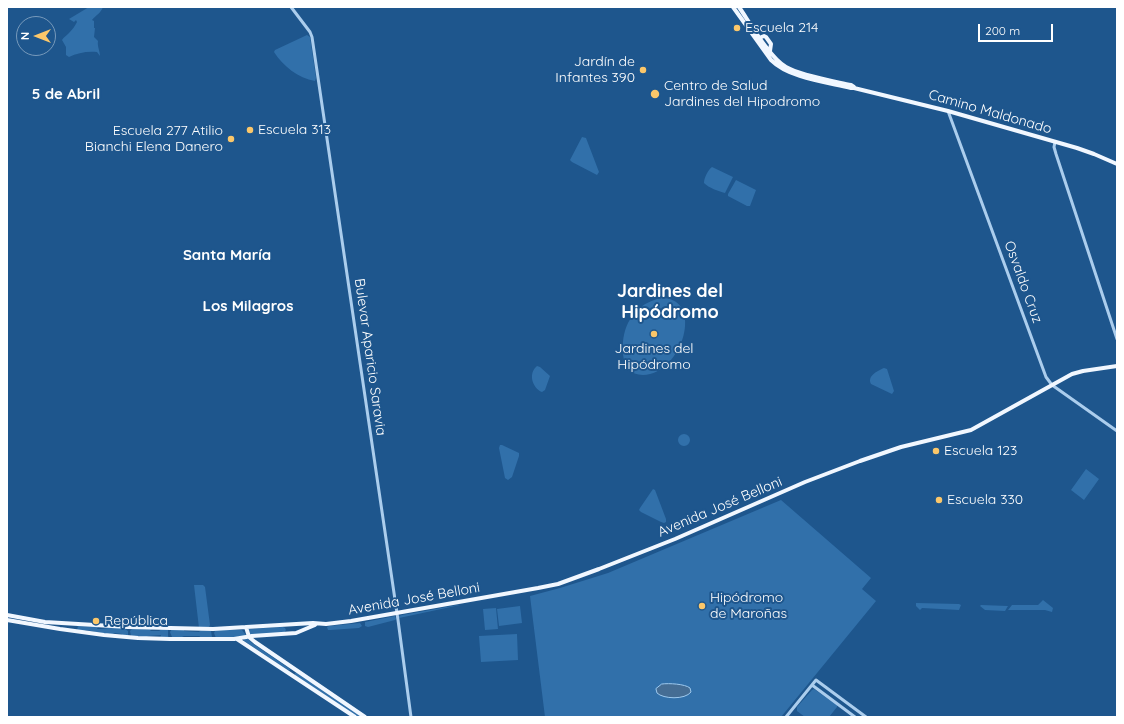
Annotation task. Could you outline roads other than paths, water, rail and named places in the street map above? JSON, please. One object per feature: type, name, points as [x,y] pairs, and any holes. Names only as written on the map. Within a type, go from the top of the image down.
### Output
[{"type":"main road","name":"Camino Maldonado","points":[[733,7],[758,38]]},
{"type":"main road","name":"Camino Maldonado","points":[[739,7],[771,60],[784,70],[799,76],[948,111],[1094,154],[1117,164]]},
{"type":"main road","name":"Camino Maldonado","points":[[758,38],[766,37],[771,44],[770,51],[781,64],[795,71],[851,85],[854,88]]},
{"type":"main road","name":"Avenida José Belloni","points":[[7,616],[45,622],[86,625],[203,629],[313,623],[318,624],[351,621],[558,584],[585,575],[675,539],[805,482],[854,463],[901,447],[971,430],[1052,385],[1077,373],[1117,366]]},
{"type":"main road","name":"Avenida José Belloni","points":[[7,620],[60,629],[130,638],[170,639],[237,639],[296,633],[318,624]]},
{"type":"main road","points":[[246,627],[249,637],[255,642],[365,717]]},
{"type":"main road","points":[[237,639],[354,717]]},
{"type":"street","name":"Bulevar Aparicio Saravia","points":[[291,7],[310,32],[312,38],[411,717]]},
{"type":"street","name":"Osvaldo Cruz","points":[[948,111],[1046,378],[1052,385],[1117,431]]},
{"type":"street","points":[[1055,142],[1054,148],[1058,161],[1117,339]]},
{"type":"street","points":[[786,717],[816,680],[866,717]]},
{"type":"street","points":[[812,685],[855,717]]},
{"type":"place","name":"Escuela 214","points":[[737,28]]},
{"type":"place","name":"Jardín de Infantes 390","points":[[643,70]]},
{"type":"place","name":"Centro de Salud Jardines del Hipodromo","points":[[655,94]]},
{"type":"place","name":"Escuela 313","points":[[250,130]]},
{"type":"place","name":"Escuela 277 Atilio Bianchi Elena Danero","points":[[231,139]]},
{"type":"place","name":"Jardines del Hipódromo","points":[[654,334]]},
{"type":"place","name":"Escuela 123","points":[[936,451]]},
{"type":"place","name":"Escuela 330","points":[[939,500]]},
{"type":"place","name":"Hipódromo de Maroñas","points":[[702,606]]},
{"type":"place","name":"República","points":[[96,621]]},
{"type":"district","name":"5 de Abril","points":[[66,94]]},
{"type":"district","name":"Santa María","points":[[227,255]]},
{"type":"district","name":"Jardines del Hipódromo","points":[[670,302]]},
{"type":"district","name":"Los Milagros","points":[[248,306]]}]
